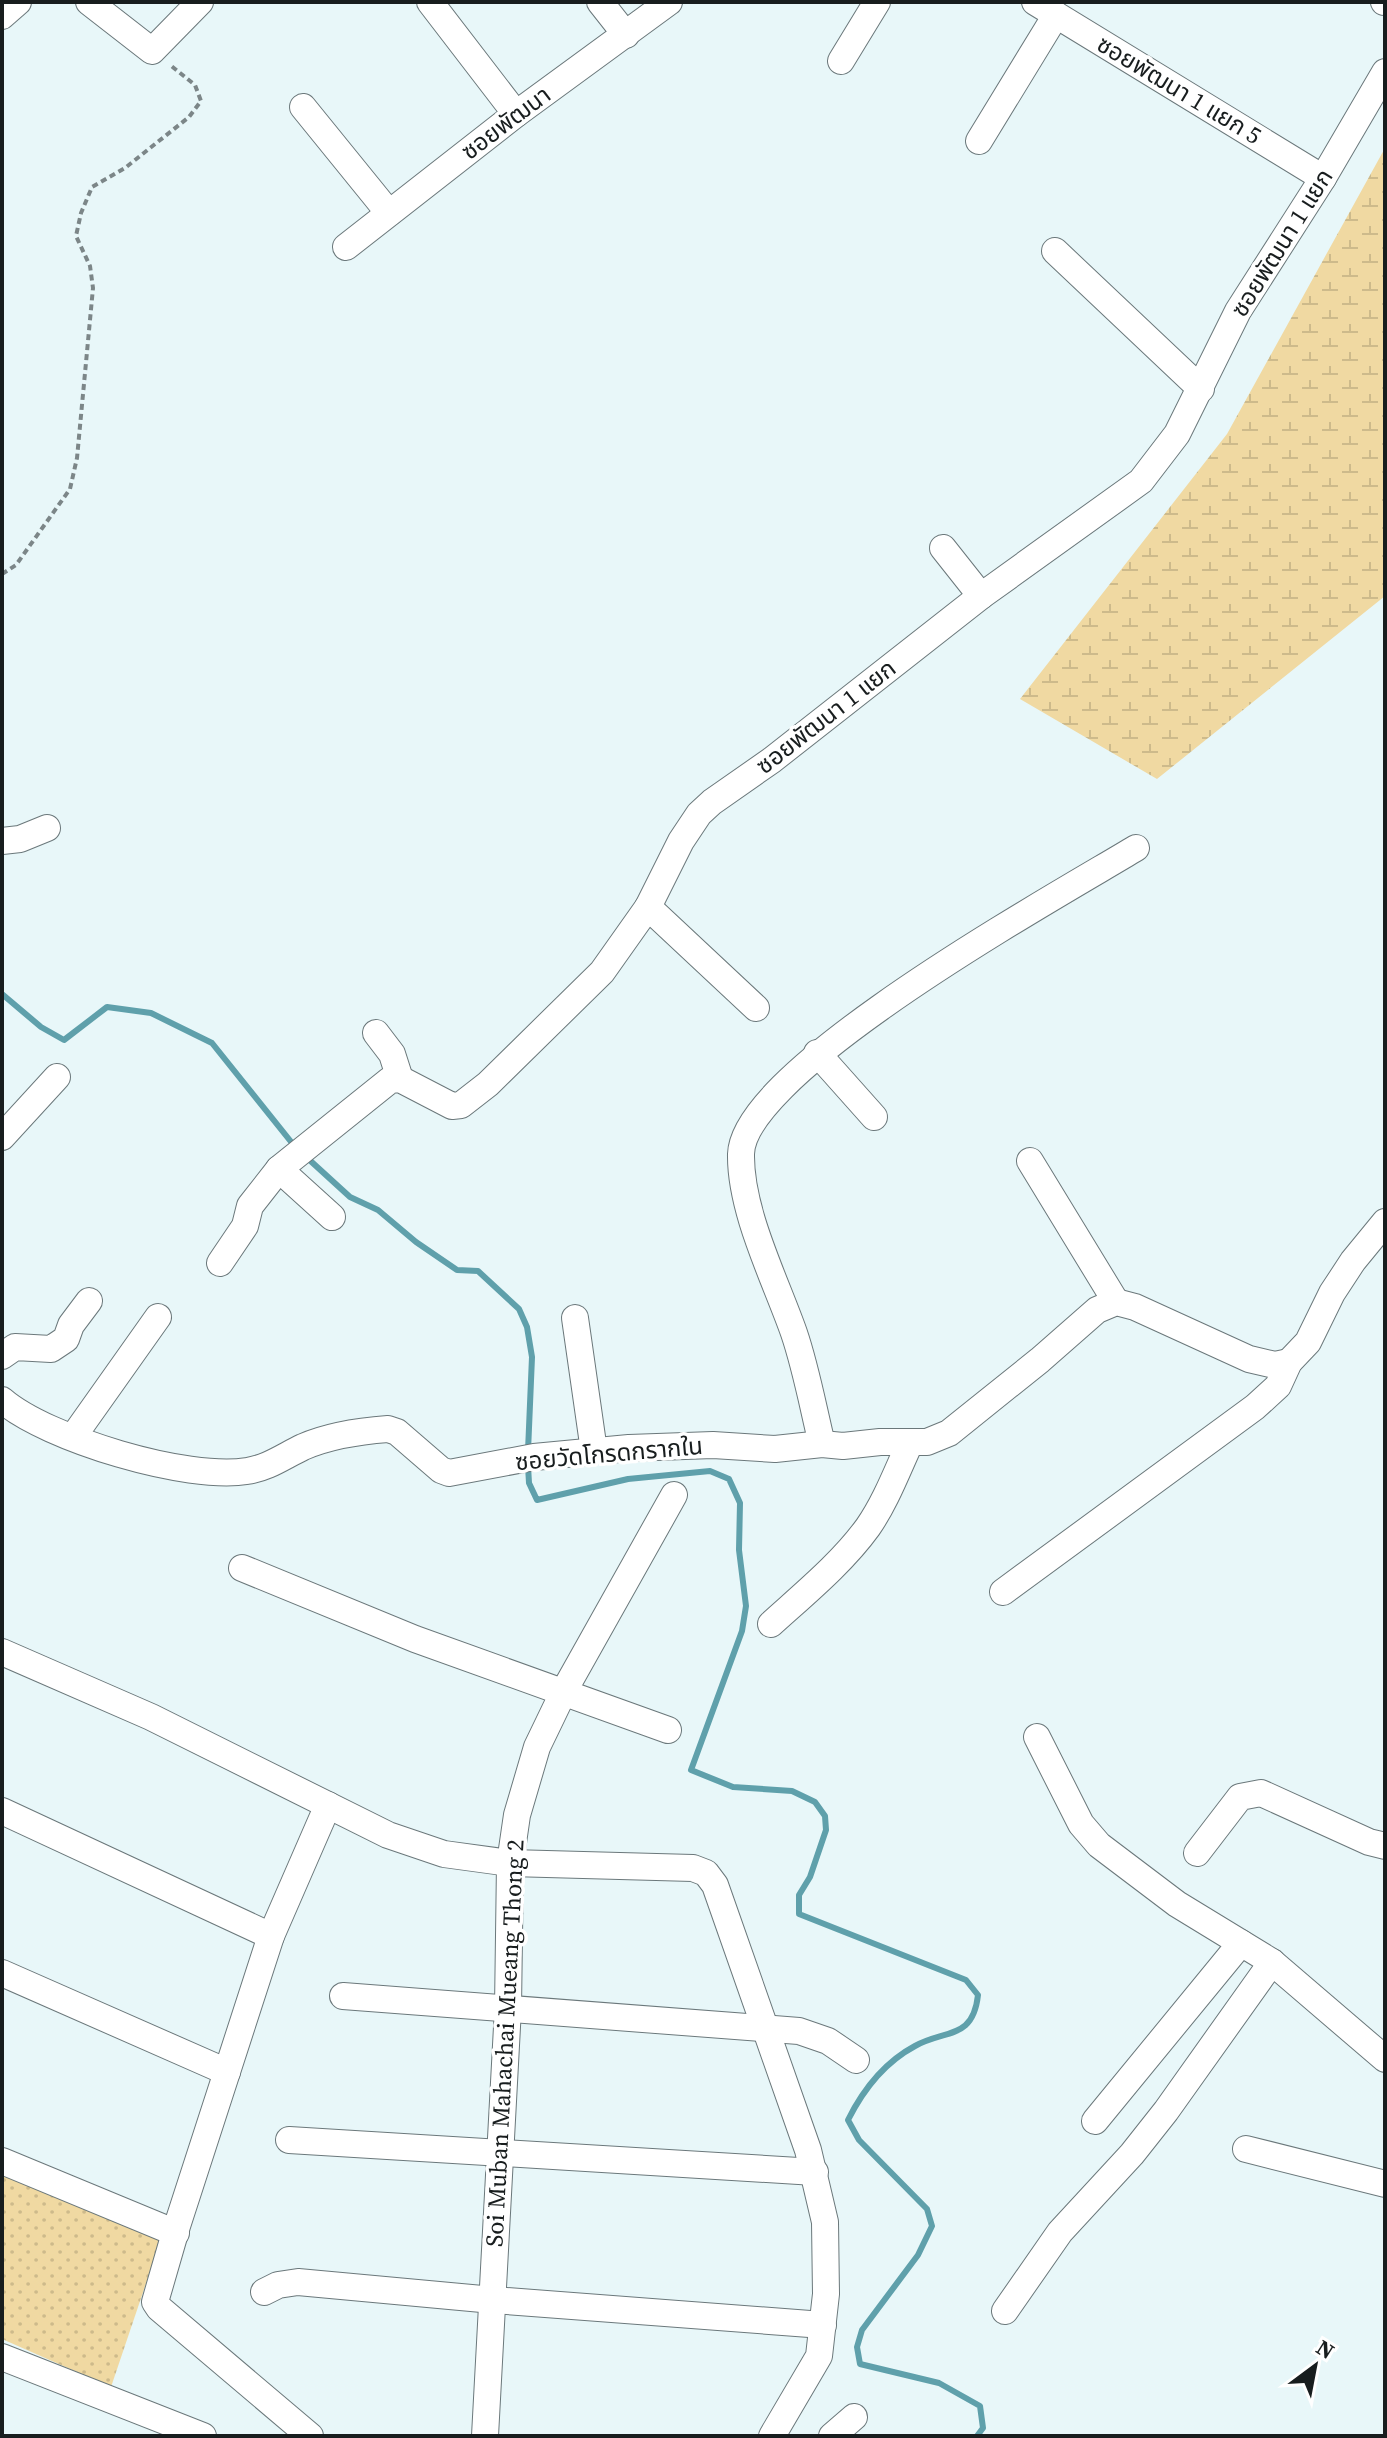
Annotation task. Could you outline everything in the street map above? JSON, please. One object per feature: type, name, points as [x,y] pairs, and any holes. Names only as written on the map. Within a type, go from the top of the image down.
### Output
[{"type":"street","points":[[2,16],[18,2]]},
{"type":"street","points":[[89,2],[152,51],[200,2]]},
{"type":"street","points":[[430,2],[516,114]]},
{"type":"street","points":[[600,2],[626,35]]},
{"type":"street","name":"ซอยพัฒนา","points":[[346,247],[516,114],[669,2]]},
{"type":"street","points":[[841,61],[877,2]]},
{"type":"street","points":[[979,141],[1045,8]]},
{"type":"street","name":"ซอยพัฒนา 1 แยก 5","points":[[1045,8],[1323,178]]},
{"type":"street","name":"ซอยพัฒนา 1 แยก","points":[[400,1079],[452,1106],[465,1102],[488,1084],[602,972],[648,907],[681,841],[699,814],[981,596],[1141,481],[1177,434],[1238,311],[1323,178],[1385,72]]},
{"type":"street","points":[[303,107],[389,213]]},
{"type":"street","points":[[1055,251],[1201,389]]},
{"type":"street","points":[[943,548],[981,596]]},
{"type":"street","points":[[2,841],[20,839],[47,828]]},
{"type":"street","points":[[822,1444],[795,1336],[750,1210],[741,1151],[751,1123],[817,1053],[953,959],[1136,848]]},
{"type":"street","points":[[648,907],[756,1008]]},
{"type":"street","points":[[220,1263],[245,1226],[250,1206],[279,1169],[390,1080],[400,1079],[392,1054],[376,1033]]},
{"type":"street","points":[[817,1053],[874,1117]]},
{"type":"street","points":[[2,1137],[57,1077]]},
{"type":"street","points":[[1030,1161],[1116,1302],[1135,1307],[1249,1359],[1275,1365],[1289,1362]]},
{"type":"street","points":[[279,1169],[332,1217]]},
{"type":"street","points":[[1003,1592],[1255,1407],[1278,1386],[1289,1362],[1308,1342],[1353,1261],[1385,1222]]},
{"type":"street","points":[[2,1356],[15,1347],[51,1349],[66,1339],[71,1325],[89,1301]]},
{"type":"street","name":"ซอยวัดโกรดกรากใน","points":[[2,1400],[38,1423],[105,1449],[154,1462],[228,1474],[265,1467],[319,1441],[388,1429],[397,1432],[441,1470],[449,1473],[534,1457],[685,1445],[775,1449],[822,1444],[927,1442],[949,1433],[1097,1310],[1116,1302]]},
{"type":"street","points":[[73,1437],[158,1317]]},
{"type":"street","points":[[575,1318],[594,1451]]},
{"type":"street","points":[[771,1624],[827,1572],[867,1528],[884,1500],[910,1443]]},
{"type":"street","name":"Soi Muban Mahachai Mueang Thong 2","points":[[485,2436],[508,2008],[510,1863],[517,1815],[537,1747],[564,1691],[674,1495]]},
{"type":"street","points":[[242,1568],[415,1639],[668,1730]]},
{"type":"street","points":[[2,1652],[151,1717],[388,1835],[444,1854],[510,1863],[693,1868],[706,1873],[715,1885],[815,2172],[825,2222],[826,2294],[819,2356],[772,2436]]},
{"type":"street","points":[[1037,1737],[1081,1824],[1099,1845],[1177,1904],[1272,1962],[1385,2059]]},
{"type":"street","points":[[1197,1853],[1240,1797],[1261,1793],[1369,1842],[1385,1846]]},
{"type":"street","points":[[310,2436],[155,2302],[271,1936],[328,1805]]},
{"type":"street","points":[[2,1811],[271,1936]]},
{"type":"street","points":[[1095,2121],[1241,1943]]},
{"type":"street","points":[[1005,2311],[1060,2232],[1132,2154],[1166,2111],[1272,1962]]},
{"type":"street","points":[[2,1973],[227,2072]]},
{"type":"street","points":[[343,1996],[799,2031],[828,2041],[856,2060]]},
{"type":"street","points":[[289,2140],[815,2172]]},
{"type":"street","points":[[1246,2149],[1385,2184]]},
{"type":"street","points":[[2,2161],[176,2233]]},
{"type":"street","points":[[264,2292],[278,2285],[298,2282],[823,2325]]},
{"type":"street","points":[[2,2357],[203,2436]]},
{"type":"street","points":[[832,2436],[854,2417]]},
{"type":"path","points":[[2,574],[16,565],[70,489],[77,458],[93,288],[90,266],[76,236],[81,213],[92,187],[125,168],[189,117],[201,101],[195,85],[152,51]]},
{"type":"green space","points":[[1385,148],[1385,596],[1157,779],[1020,699],[1227,434]]},
{"type":"green space","points":[[2,2174],[161,2239],[111,2387],[2,2339]]},
{"type":"waterway","points":[[2,994],[41,1027],[64,1040],[107,1007],[151,1013],[212,1043],[296,1148]]},
{"type":"waterway","points":[[304,1155],[350,1197],[378,1210],[416,1242],[457,1270],[478,1271],[519,1309],[527,1327],[532,1357],[528,1451]]},
{"type":"waterway","points":[[528,1466],[529,1483],[537,1500],[628,1479],[710,1471],[729,1479],[740,1503],[739,1550],[746,1606],[742,1631],[691,1770],[733,1787],[792,1791],[815,1802],[825,1816],[826,1830],[810,1877],[799,1895],[799,1914],[966,1980],[978,1995],[975,2009],[964,2026],[915,2046],[894,2060],[868,2088],[848,2120],[859,2140],[927,2209],[932,2226],[918,2255],[862,2330],[857,2347],[860,2364],[939,2383],[980,2406],[983,2428],[977,2436]]}]
